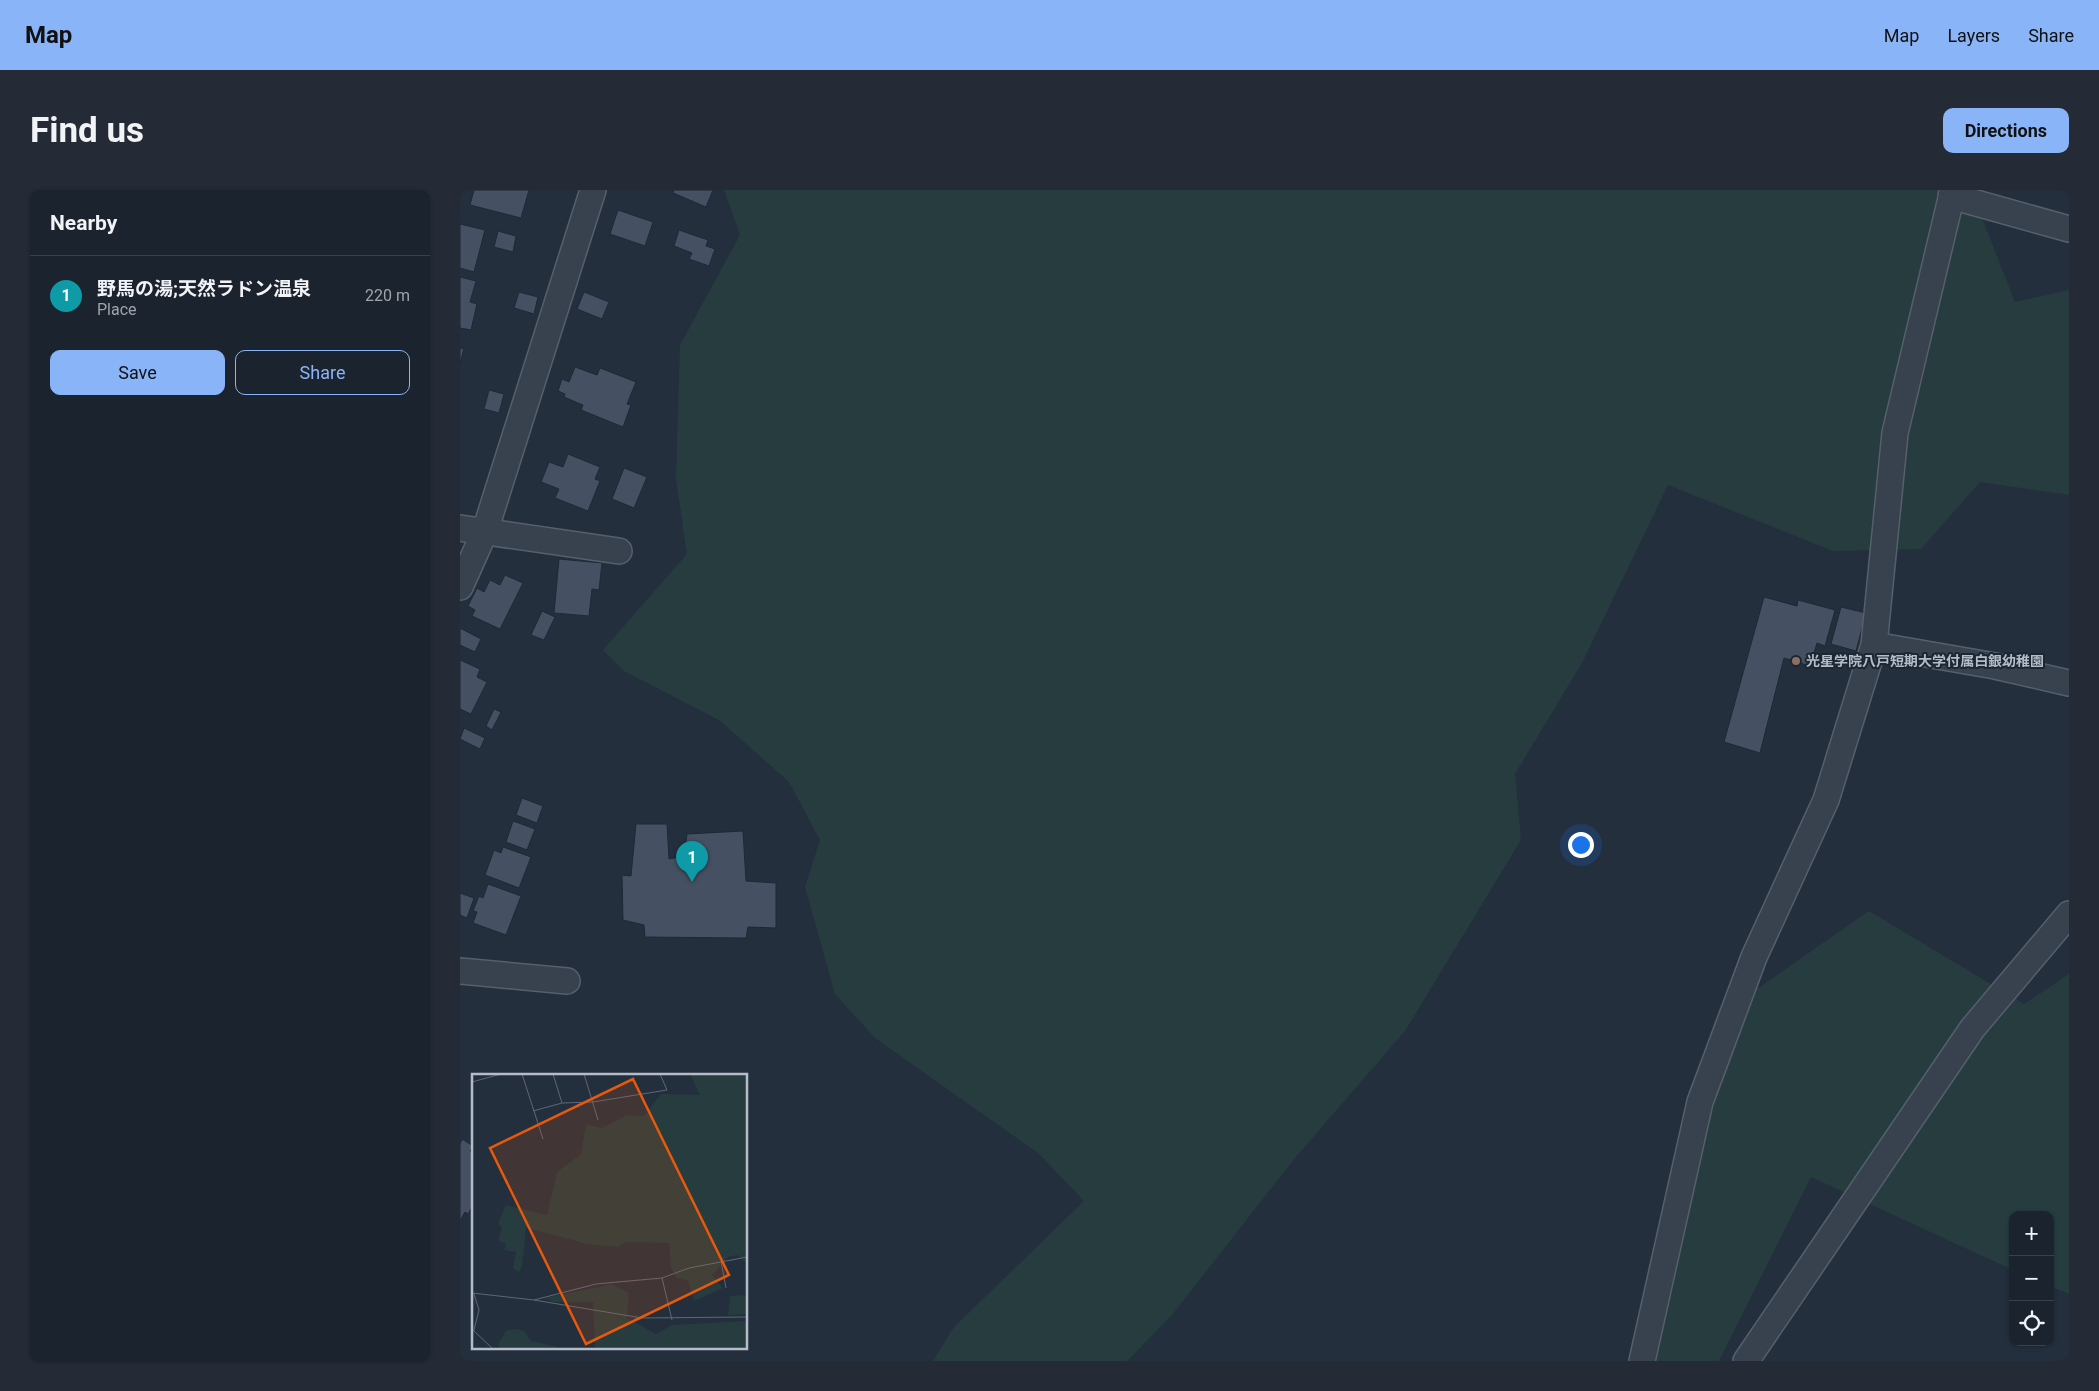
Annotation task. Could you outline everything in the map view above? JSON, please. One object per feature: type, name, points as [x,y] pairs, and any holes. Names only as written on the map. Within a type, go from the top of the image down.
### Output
[{"type":"street","points":[[460,586],[485,531],[593,190]]},
{"type":"street","points":[[1642,1361],[1700,1102],[1754,957],[1826,800],[1874,645],[1895,434],[1952,193],[2069,229]]},
{"type":"street","points":[[460,528],[619,551]]},
{"type":"street","points":[[1874,645],[1995,666],[2069,683]]},
{"type":"street","points":[[1746,1361],[1972,1029],[2069,914]]},
{"type":"street","points":[[460,971],[567,981]]},
{"type":"green space","points":[[724,190],[1971,190],[2015,302],[2069,290],[2069,495],[1980,482],[1921,549],[1833,551],[1668,485],[1583,661],[1515,774],[1521,840],[1405,1031],[1295,1158],[1172,1315],[1127,1361],[933,1361],[954,1327],[1084,1201],[1038,1153],[875,1038],[835,994],[805,887],[820,840],[789,782],[719,720],[624,671],[603,650],[687,554],[676,480],[680,345],[740,235]]},
{"type":"green space","points":[[1869,911],[2024,1004],[2069,974],[2069,1294],[2054,1288],[2054,1211],[2009,1211],[2009,1268],[1811,1177],[1719,1361],[1655,1361],[1702,1139],[1754,991]]},
{"type":"building","points":[[474,190],[529,190],[521,218],[470,205]]},
{"type":"building","points":[[674,190],[713,190],[706,207],[673,193]]},
{"type":"building","points":[[618,210],[653,222],[645,246],[610,234]]},
{"type":"building","points":[[460,224],[485,230],[474,272],[460,268]]},
{"type":"building","points":[[679,230],[708,240],[706,246],[715,249],[709,266],[689,259],[692,253],[674,246]]},
{"type":"building","points":[[498,231],[516,236],[513,252],[494,247]]},
{"type":"building","points":[[460,277],[476,281],[470,302],[477,304],[471,330],[460,328]]},
{"type":"building","points":[[519,292],[538,297],[534,314],[514,308]]},
{"type":"building","points":[[584,292],[609,302],[602,319],[577,309]]},
{"type":"building","points":[[460,348],[464,349],[460,363]]},
{"type":"building","points":[[575,367],[597,375],[600,368],[636,382],[627,404],[631,405],[623,427],[581,410],[583,405],[564,397],[565,394],[558,391],[562,379],[569,382]]},
{"type":"building","points":[[489,390],[504,394],[499,413],[484,409]]},
{"type":"building","points":[[568,454],[600,467],[595,479],[600,481],[588,511],[555,498],[559,489],[541,482],[549,462],[563,467]]},
{"type":"building","points":[[624,468],[647,477],[634,508],[612,499]]},
{"type":"building","points":[[559,559],[602,563],[599,590],[592,589],[589,616],[554,613]]},
{"type":"building","points":[[505,575],[523,583],[500,629],[472,616],[475,610],[468,606],[477,588],[484,592],[490,580],[500,585]]},
{"type":"building","points":[[1764,597],[1797,606],[1798,600],[1835,610],[1825,646],[1817,643],[1810,666],[1784,658],[1760,753],[1724,742]]},
{"type":"building","points":[[1841,607],[1866,613],[1856,651],[1831,644]]},
{"type":"building","points":[[542,611],[555,617],[544,640],[531,635]]},
{"type":"building","points":[[460,628],[481,639],[475,652],[460,645]]},
{"type":"building","points":[[460,660],[480,669],[477,677],[487,682],[471,714],[460,709]]},
{"type":"building","points":[[494,709],[501,712],[492,730],[486,726]]},
{"type":"building","points":[[464,728],[485,738],[480,749],[460,739]]},
{"type":"building","points":[[522,798],[543,806],[537,823],[516,815]]},
{"type":"building","points":[[513,821],[535,829],[527,850],[506,842]]},
{"type":"building","points":[[636,824],[667,824],[669,859],[684,856],[687,834],[743,831],[746,881],[776,883],[776,928],[748,927],[746,938],[645,937],[644,925],[623,920],[622,875],[631,876]]},
{"type":"building","points":[[503,847],[531,857],[519,888],[485,875],[494,850],[501,853]]},
{"type":"building","points":[[488,884],[521,896],[506,935],[473,923],[477,912],[473,911],[479,896],[483,898]]},
{"type":"building","points":[[460,893],[474,898],[467,918],[460,915]]},
{"type":"building","points":[[462,1139],[472,1145],[470,1151],[472,1152],[472,1207],[468,1214],[465,1212],[460,1221],[460,1144]]},
{"type":"place","name":"光星学院八戸短期大学付属白銀幼稚園","points":[[1796,661]]},
{"type":"place","name":"野馬の湯;天然ラドン温泉","points":[[692,882]]}]
